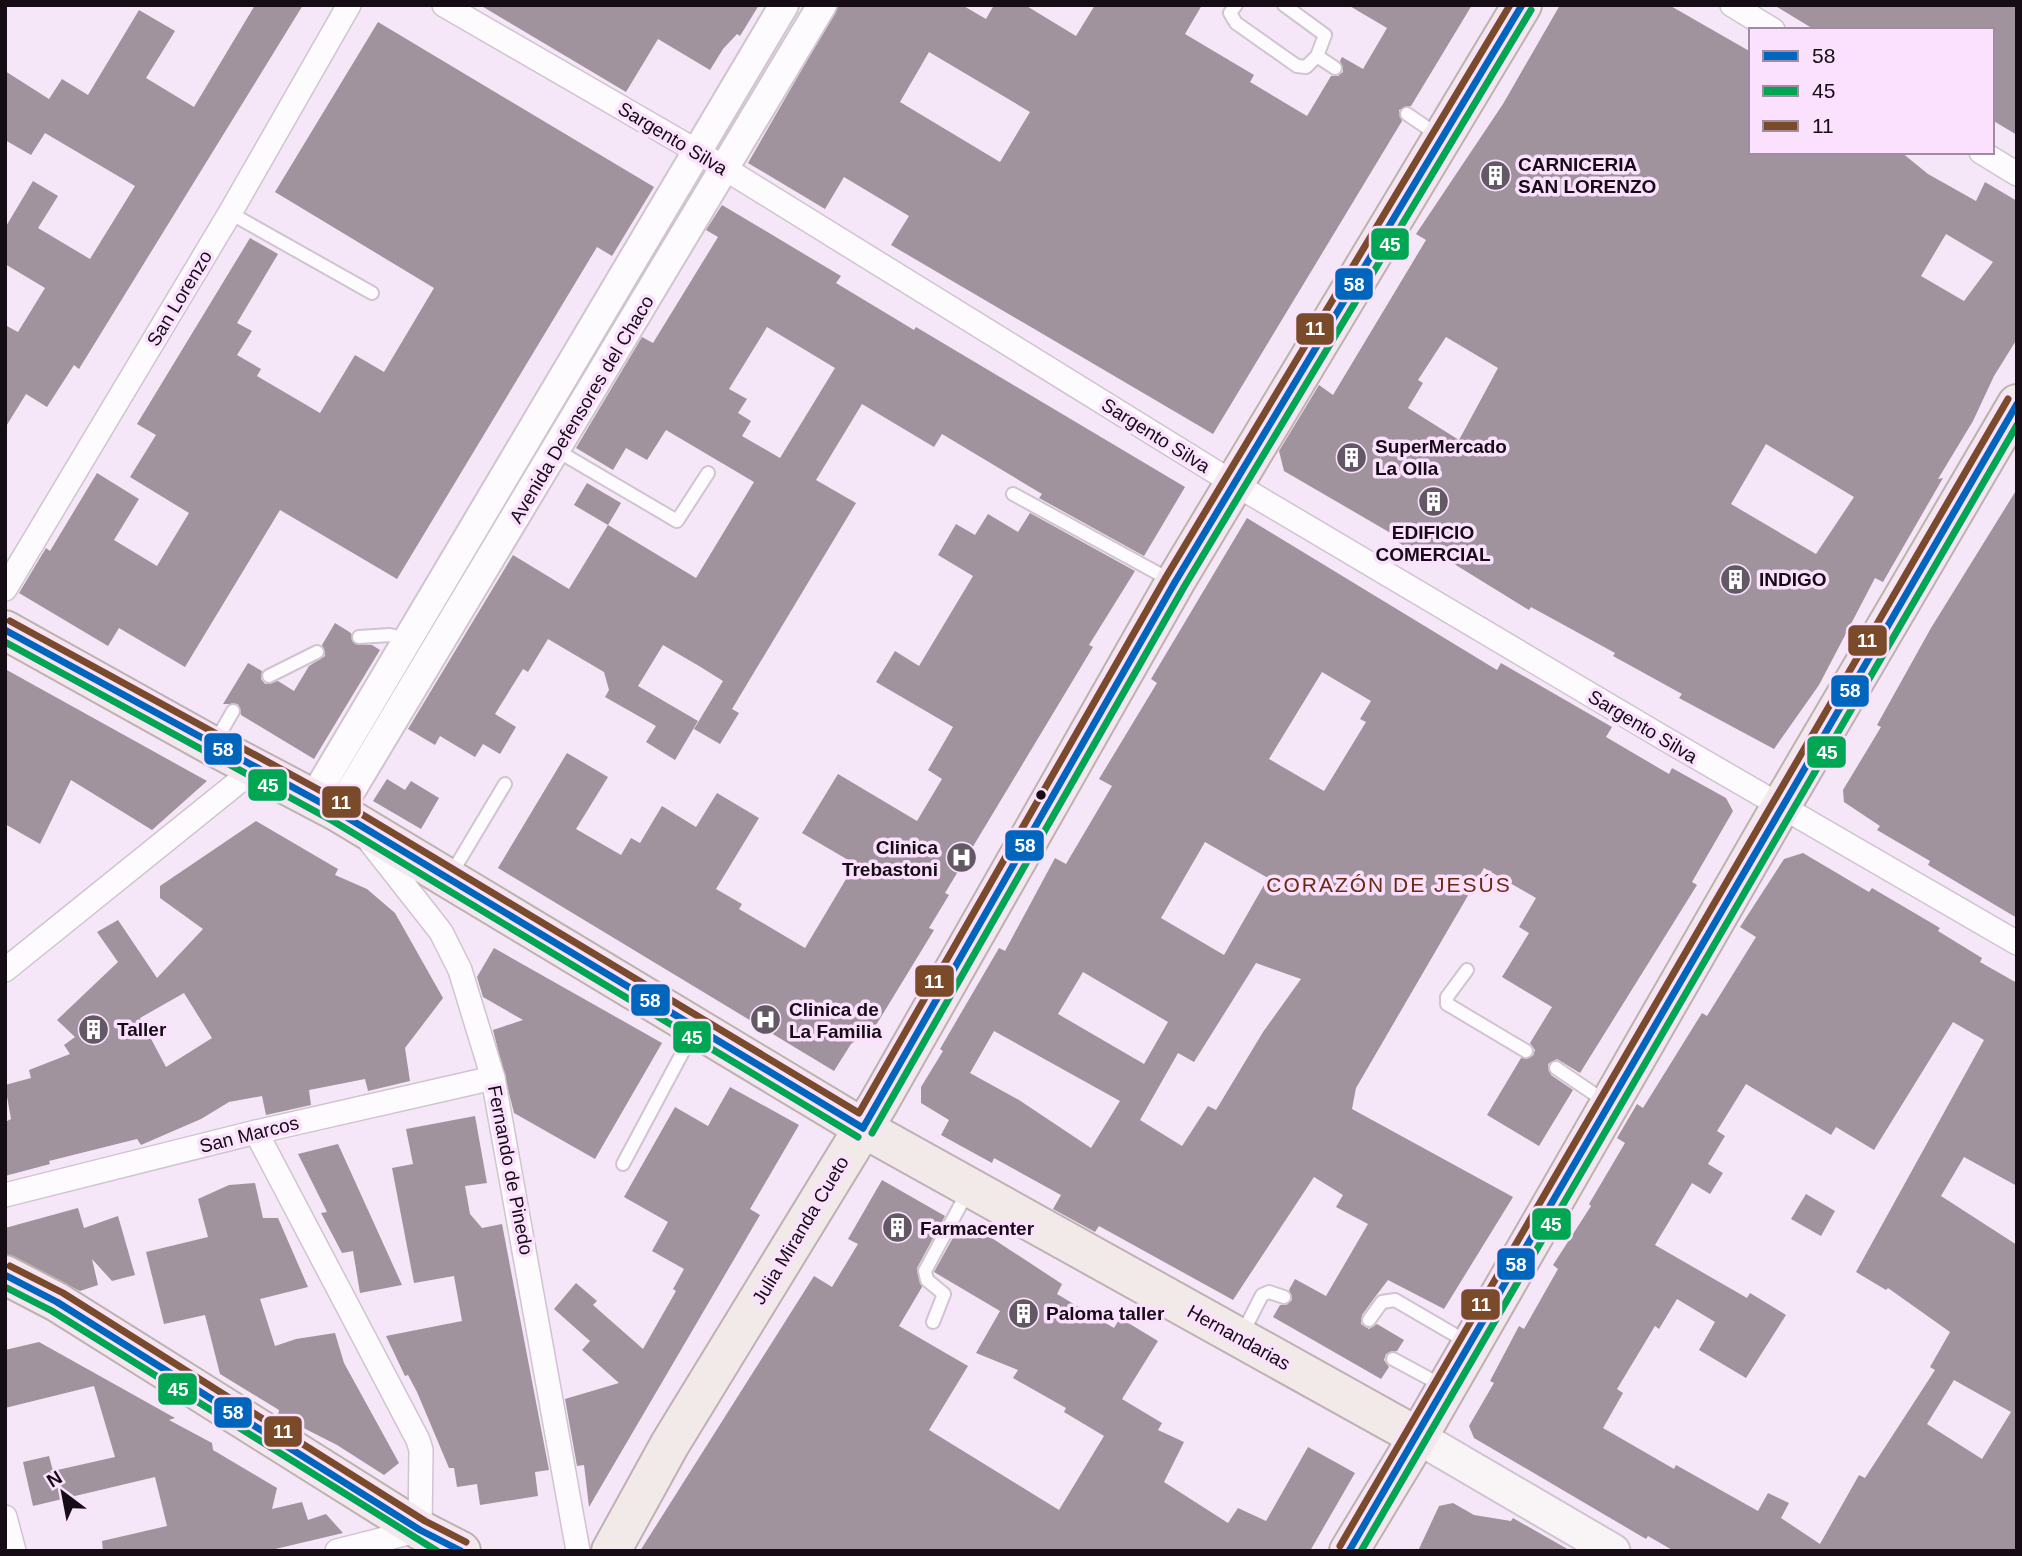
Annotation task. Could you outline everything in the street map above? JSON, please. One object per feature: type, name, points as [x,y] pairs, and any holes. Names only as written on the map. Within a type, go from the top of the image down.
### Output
[{"type":"highway","name":"Julia Miranda Cueto","points":[[611,1551],[625,1531],[670,1444],[863,1128],[1175,582],[1522,5]]},
{"type":"highway","points":[[1349,1551],[1418,1437],[1781,806],[2017,404]]},
{"type":"highway","name":"Hernandarias","points":[[5,630],[213,747],[257,767],[336,812],[863,1128],[1418,1437]]},
{"type":"highway","points":[[5,1275],[57,1303],[420,1530],[461,1551]]},
{"type":"main road","name":"Hernandarias","points":[[1418,1437],[1613,1551]]},
{"type":"street","name":"San Lorenzo","points":[[5,589],[230,213],[349,5]]},
{"type":"street","name":"Sargento Silva","points":[[444,5],[698,152],[1235,484],[2017,943]]},
{"type":"street","name":"Avenida Defensores del Chaco","points":[[336,812],[410,640],[784,5]]},
{"type":"street","name":"Avenida Defensores del Chaco","points":[[336,812],[822,5]]},
{"type":"street","points":[[1732,5],[1770,28]]},
{"type":"street","points":[[1984,154],[2017,173]]},
{"type":"street","points":[[5,970],[257,767]]},
{"type":"street","name":"Fernando de Pinedo","points":[[336,812],[441,932],[460,970],[494,1078],[578,1551]]},
{"type":"street","name":"San Marcos","points":[[5,1195],[256,1132],[494,1078]]},
{"type":"street","points":[[256,1132],[421,1450],[420,1530],[337,1551]]},
{"type":"street","points":[[5,1517],[14,1551]]},
{"type":"lane","points":[[1236,5],[1230,13],[1236,23],[1297,66],[1306,67],[1317,56],[1325,35],[1284,5]]},
{"type":"lane","points":[[1317,56],[1335,68]]},
{"type":"lane","points":[[1407,114],[1442,139]]},
{"type":"lane","points":[[230,213],[372,292]]},
{"type":"lane","points":[[556,450],[671,521],[681,517],[708,472]]},
{"type":"lane","points":[[1013,494],[1175,582]]},
{"type":"lane","points":[[359,637],[390,635],[410,640]]},
{"type":"lane","points":[[269,676],[317,652]]},
{"type":"lane","points":[[213,747],[233,710]]},
{"type":"lane","points":[[448,879],[505,784]]},
{"type":"lane","points":[[1467,970],[1447,997],[1447,1004],[1525,1051]]},
{"type":"lane","points":[[623,1164],[696,1028]]},
{"type":"lane","points":[[1556,1068],[1609,1104]]},
{"type":"lane","points":[[933,1322],[944,1294],[927,1280],[925,1271],[970,1188]]},
{"type":"lane","points":[[1240,1338],[1262,1295],[1269,1292],[1284,1297]]},
{"type":"lane","points":[[1369,1320],[1382,1302],[1395,1300],[1471,1345]]},
{"type":"lane","points":[[1393,1359],[1446,1387]]},
{"type":"building","points":[[255,5],[303,5],[79,369],[74,365],[47,407],[26,394],[5,428],[5,325],[18,332],[45,288],[5,264],[5,228],[33,181],[58,196],[38,228],[90,259],[135,186],[45,133],[31,155],[5,140],[5,71],[49,99],[62,79],[88,95],[139,10],[175,31],[146,78],[194,107]]},
{"type":"building","points":[[480,5],[759,5],[740,36],[737,34],[723,49],[710,70],[658,39],[626,92]]},
{"type":"building","points":[[839,5],[962,5],[986,19],[994,5],[1025,5],[1076,36],[1095,5],[1202,5],[1185,34],[1254,75],[1250,82],[1307,116],[1331,76],[1338,76],[1343,72],[1340,61],[1342,57],[1363,69],[1387,28],[1348,5],[1472,5],[1411,106],[1399,110],[1402,121],[1213,434],[891,245],[909,216],[844,177],[825,209],[748,163]],"holes":[[[929,52],[1030,112],[1000,162],[900,102]]]},
{"type":"building","points":[[1560,5],[1669,5],[1749,51],[1749,154],[1903,154],[1928,174],[1976,201],[1985,182],[2017,201],[2017,339],[1938,479],[1943,478],[1883,582],[1875,578],[1819,685],[1774,749],[1679,698],[1682,694],[1613,656],[1615,653],[1531,607],[1529,610],[1425,546],[1419,556],[1392,538],[1394,535],[1284,471],[1279,451],[1319,385],[1333,395],[1426,240],[1416,234],[1503,104]],"holes":[[[1946,234],[1993,262],[1964,301],[1921,276]],[[1446,337],[1498,368],[1459,440],[1408,408],[1423,383],[1418,380]],[[1766,444],[1854,497],[1816,554],[1731,504]]]},
{"type":"building","points":[[1774,5],[2017,5],[2017,135],[1994,121],[1994,28],[1812,28]]},
{"type":"building","points":[[378,22],[654,187],[612,256],[597,247],[397,579],[280,510],[185,667],[119,628],[108,646],[19,593],[46,548],[50,551],[97,473],[139,499],[114,540],[157,566],[189,513],[130,477],[156,435],[137,424],[250,238],[278,254],[237,323],[252,331],[237,355],[261,369],[257,376],[320,413],[355,355],[384,372],[434,288],[275,192]]},
{"type":"building","points":[[722,205],[841,276],[836,283],[914,330],[916,327],[1185,487],[1144,556],[1039,498],[1042,494],[942,434],[934,447],[862,404],[816,480],[856,503],[732,709],[739,713],[720,744],[694,729],[723,681],[699,666],[663,645],[638,686],[698,721],[675,760],[646,742],[656,726],[605,697],[609,690],[604,672],[548,639],[528,672],[523,669],[495,714],[516,727],[500,754],[483,744],[475,757],[440,736],[435,745],[408,729],[513,555],[569,589],[608,525],[696,578],[754,482],[666,430],[647,460],[626,448],[613,470],[576,448],[642,337],[653,343],[718,237],[706,230]],"holes":[[[767,327],[835,368],[780,458],[742,436],[751,421],[738,413],[747,399],[729,389]]]},
{"type":"building","points":[[587,483],[621,503],[608,525],[574,505]]},
{"type":"building","points":[[2017,489],[2017,918],[1928,865],[1930,861],[1877,830],[1880,826],[1844,802],[1843,790],[1881,727],[1877,725],[1931,628]]},
{"type":"building","points":[[1030,513],[1135,571],[1089,645],[1093,647],[945,893],[949,895],[929,928],[934,930],[870,1035],[866,1033],[851,1044],[834,1071],[498,868],[567,753],[608,777],[576,829],[621,855],[631,838],[640,843],[662,806],[696,827],[717,793],[759,818],[716,889],[742,904],[739,909],[805,948],[855,864],[802,833],[838,774],[917,821],[942,779],[928,770],[953,727],[876,682],[895,651],[919,666],[973,576],[938,555],[956,524],[975,535],[988,514],[1018,532]]},
{"type":"building","points":[[1247,518],[1497,670],[1501,663],[1612,727],[1606,737],[1669,774],[1672,768],[1726,798],[1733,811],[1692,882],[1697,885],[1580,1073],[1557,1059],[1548,1064],[1551,1075],[1573,1090],[1539,1146],[1487,1115],[1521,1058],[1533,1056],[1535,1050],[1530,1043],[1552,1007],[1502,977],[1529,933],[1519,927],[1536,898],[1484,868],[1356,1088],[1352,1109],[1513,1197],[1444,1309],[1388,1280],[1375,1297],[1362,1315],[1361,1324],[1369,1329],[1377,1324],[1404,1340],[1397,1351],[1386,1354],[1384,1360],[1389,1367],[1381,1379],[1273,1317],[1280,1305],[1286,1305],[1292,1300],[1289,1290],[1295,1279],[1326,1296],[1368,1224],[1336,1207],[1343,1195],[1314,1177],[1233,1300],[1099,1226],[1095,1232],[1053,1209],[1061,1195],[994,1158],[992,1163],[941,1135],[949,1120],[921,1103],[921,1087],[943,1051],[940,1049],[999,948],[1005,951],[1055,858],[1066,864],[1112,786],[1099,779],[1157,683],[1151,679]],"holes":[[[1322,672],[1371,701],[1360,719],[1366,722],[1324,791],[1269,759]],[[1205,842],[1268,878],[1224,955],[1161,918]],[[1256,963],[1301,979],[1263,1032],[1216,1110],[1208,1106],[1182,1146],[1140,1120],[1178,1053],[1194,1062]],[[1083,972],[1168,1022],[1144,1064],[1058,1014]],[[994,1031],[1120,1101],[1091,1148],[1019,1100],[970,1073]]]},
{"type":"building","points":[[335,623],[351,633],[355,644],[372,645],[380,650],[314,759],[241,715],[238,704],[223,704],[248,663],[262,671],[261,679],[265,684],[278,681],[294,691],[309,666],[325,656],[322,645]]},
{"type":"building","points":[[5,669],[207,781],[152,830],[71,780],[40,844],[5,824]]},
{"type":"building","points":[[387,779],[405,790],[411,781],[439,798],[421,829],[373,801]]},
{"type":"building","points":[[256,821],[338,869],[335,875],[367,889],[395,913],[443,998],[405,1048],[410,1081],[368,1091],[365,1079],[309,1090],[311,1105],[266,1115],[262,1096],[229,1102],[201,1119],[141,1145],[137,1139],[49,1161],[50,1164],[5,1176],[5,1122],[11,1119],[5,1085],[31,1078],[29,1070],[70,1054],[64,1045],[75,1037],[57,1020],[118,962],[97,932],[118,920],[157,978],[203,929],[160,898],[160,886]],"holes":[[[184,993],[212,1038],[166,1067],[140,1018]]]},
{"type":"building","points":[[1803,853],[1869,892],[1872,888],[1940,928],[1938,931],[1982,958],[1980,962],[2017,983],[2017,1186],[1964,1157],[1941,1196],[2017,1245],[2017,1551],[1674,1551],[1648,1536],[1646,1539],[1474,1438],[1469,1426],[1494,1383],[1490,1381],[1519,1326],[1524,1329],[1558,1269],[1553,1265],[1591,1206],[1589,1204],[1625,1143],[1617,1138],[1637,1104],[1643,1108],[1702,1013],[1707,1016],[1756,937],[1740,927],[1784,859]],"holes":[[[1953,1022],[1984,1040],[1856,1272],[1886,1290],[1888,1288],[1950,1332],[1930,1367],[1935,1370],[1865,1478],[1859,1475],[1820,1544],[1781,1518],[1789,1503],[1768,1493],[1758,1511],[1676,1465],[1674,1469],[1603,1428],[1623,1393],[1617,1389],[1655,1326],[1659,1329],[1677,1299],[1715,1322],[1699,1350],[1746,1378],[1786,1315],[1750,1293],[1747,1298],[1655,1245],[1692,1183],[1710,1194],[1723,1173],[1708,1164],[1725,1136],[1717,1131],[1746,1084],[1831,1135],[1836,1127],[1874,1150]],[[1954,1380],[2011,1412],[1982,1459],[1927,1424]]]},
{"type":"building","points":[[494,948],[662,1043],[595,1159],[514,1113],[493,1030],[523,1020],[483,997],[477,977]]},
{"type":"building","points":[[730,1087],[799,1125],[750,1209],[760,1215],[589,1507],[584,1465],[577,1466],[565,1399],[619,1383],[582,1350],[590,1341],[554,1309],[576,1283],[597,1301],[593,1305],[643,1349],[676,1291],[673,1289],[684,1269],[652,1251],[668,1222],[624,1197],[675,1107],[708,1126]]},
{"type":"building","points":[[475,1116],[487,1183],[465,1186],[470,1214],[482,1228],[502,1224],[549,1470],[535,1472],[538,1496],[480,1505],[477,1484],[457,1487],[454,1468],[449,1468],[417,1392],[408,1375],[405,1376],[386,1336],[462,1321],[454,1276],[414,1283],[392,1168],[413,1164],[406,1129]]},
{"type":"building","points":[[338,1144],[402,1285],[360,1293],[353,1251],[342,1253],[321,1213],[327,1212],[298,1154]]},
{"type":"building","points":[[882,1180],[945,1216],[917,1268],[922,1287],[899,1326],[968,1366],[929,1430],[1059,1510],[1104,1436],[1064,1412],[1066,1408],[1013,1378],[1018,1370],[976,1353],[1000,1311],[934,1272],[960,1225],[972,1232],[975,1227],[1062,1284],[1057,1294],[1114,1328],[1120,1318],[1158,1341],[1122,1399],[1162,1423],[1158,1430],[1184,1442],[1164,1482],[1228,1523],[1238,1508],[1266,1521],[1308,1447],[1355,1473],[1310,1551],[640,1551],[814,1276],[832,1287],[858,1244],[848,1239]]},
{"type":"building","points":[[255,1183],[263,1218],[278,1218],[308,1287],[260,1299],[275,1346],[296,1339],[335,1333],[344,1363],[399,1463],[384,1475],[337,1445],[278,1415],[279,1410],[220,1374],[205,1315],[164,1324],[146,1252],[208,1237],[198,1199],[229,1185]]},
{"type":"building","points":[[1806,1194],[1835,1211],[1821,1236],[1791,1219]]},
{"type":"building","points":[[78,1208],[84,1228],[118,1216],[135,1275],[112,1281],[92,1259],[98,1285],[80,1291],[5,1253],[5,1228]]},
{"type":"building","points":[[39,1342],[175,1418],[169,1420],[212,1443],[213,1450],[277,1488],[272,1509],[302,1502],[308,1520],[326,1514],[343,1533],[267,1551],[103,1551],[102,1541],[167,1526],[155,1477],[33,1506],[23,1462],[49,1456],[53,1471],[115,1457],[94,1386],[5,1408],[5,1350]]},
{"type":"building","points":[[1453,1503],[1474,1515],[1511,1521],[1513,1518],[1571,1551],[1418,1551],[1439,1506]]},
{"type":"transit line","name":"11","points":[[10,621],[343,803],[859,1113],[1166,577],[1510,5]]},
{"type":"transit line","name":"58","points":[[863,1128],[1175,582],[1522,5]]},
{"type":"transit line","name":"45","points":[[872,1133],[1184,587],[1531,10]]},
{"type":"transit line","name":"11","points":[[1340,1546],[2008,399]]},
{"type":"transit line","name":"58","points":[[1349,1551],[2017,404]]},
{"type":"transit line","name":"45","points":[[1361,1551],[2017,425]]},
{"type":"transit line","name":"58","points":[[5,630],[338,812],[863,1128]]},
{"type":"transit line","name":"45","points":[[5,642],[333,821],[858,1137]]},
{"type":"transit line","name":"11","points":[[10,1266],[63,1293],[425,1521],[466,1542]]},
{"type":"transit line","name":"58","points":[[5,1275],[57,1302],[420,1530],[461,1551]]},
{"type":"transit line","name":"45","points":[[5,1287],[52,1311],[437,1551]]},
{"type":"place","name":"CARNICERIA SAN LORENZO","points":[[1495,175]]},
{"type":"place","name":"SuperMercado La Olla","points":[[1352,457]]},
{"type":"place","name":"EDIFICIO COMERCIAL","points":[[1433,501]]},
{"type":"place","name":"INDIGO","points":[[1736,579]]},
{"type":"place","name":"Clinica Trebastoni","points":[[961,858]]},
{"type":"place","name":"Clinica de La Familia","points":[[766,1020]]},
{"type":"place","name":"Taller","points":[[94,1029]]},
{"type":"place","name":"Farmacenter","points":[[897,1228]]},
{"type":"place","name":"Paloma taller","points":[[1023,1313]]},
{"type":"district","name":"CORAZÓN DE JESÚS","points":[[1389,885]]}]
